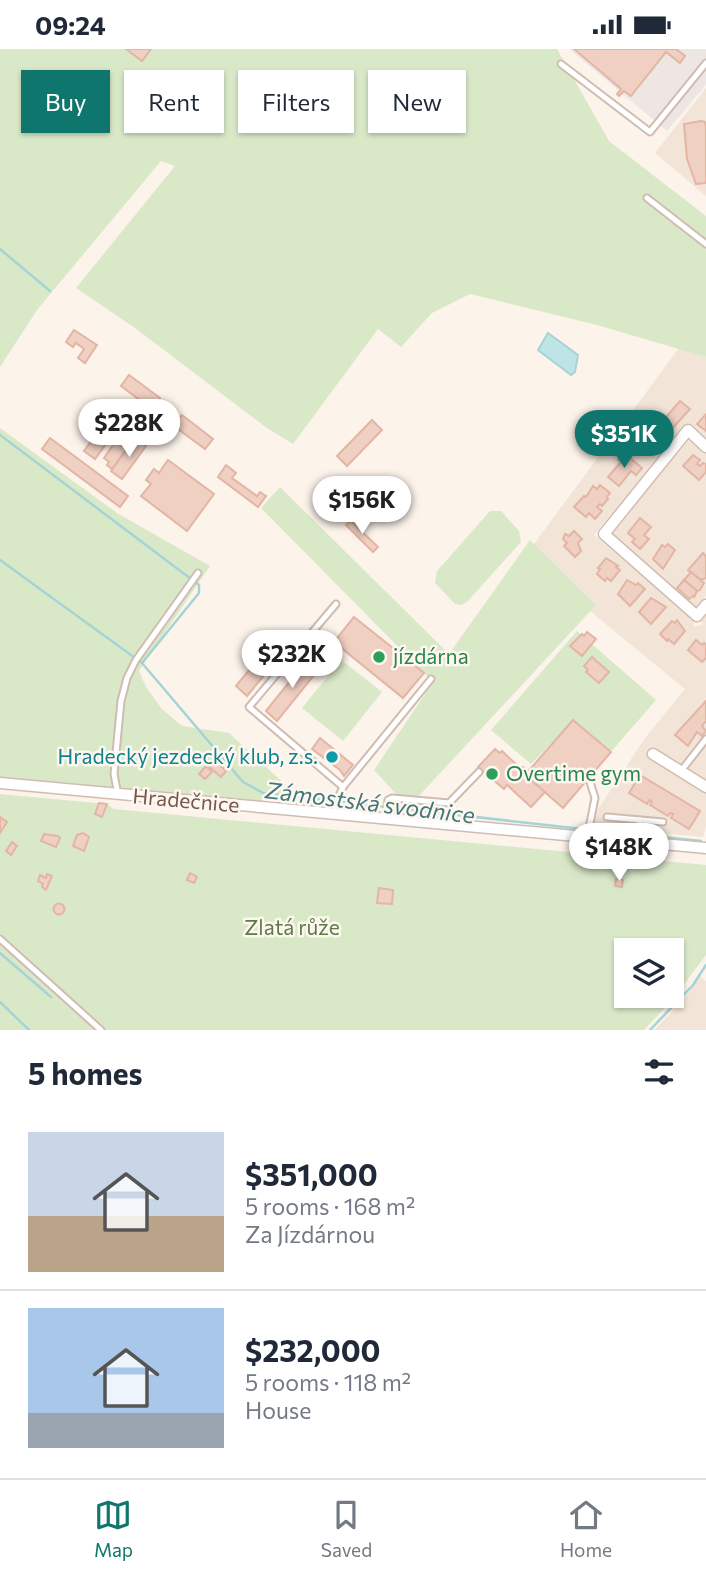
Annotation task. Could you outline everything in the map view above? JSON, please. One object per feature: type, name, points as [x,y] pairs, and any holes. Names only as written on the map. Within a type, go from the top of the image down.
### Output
[{"type":"street","points":[[706,447],[688,430],[604,534],[697,616],[706,605]]},
{"type":"street","points":[[653,754],[706,787]]},
{"type":"street","name":"Hradečnice","points":[[0,783],[706,848]]},
{"type":"lane","points":[[561,64],[650,132],[706,63]]},
{"type":"lane","points":[[647,198],[706,244]]},
{"type":"lane","points":[[118,795],[114,774],[121,701],[127,678],[136,660],[198,573]]},
{"type":"lane","points":[[336,604],[249,707],[343,787]]},
{"type":"lane","points":[[335,814],[343,787],[431,679]]},
{"type":"lane","points":[[681,771],[706,739]]},
{"type":"lane","points":[[386,819],[387,800],[392,798],[449,803],[478,772]]},
{"type":"lane","points":[[587,838],[595,798],[590,782]]},
{"type":"lane","points":[[607,817],[663,822]]},
{"type":"lane","points":[[638,842],[640,820]]},
{"type":"lane","points":[[0,939],[101,1030]]},
{"type":"shaded area","points":[[569,49],[706,49],[706,85],[667,131]]},
{"type":"shaded area","points":[[706,88],[706,196],[655,153]]},
{"type":"shaded area","points":[[679,348],[706,357],[706,440],[688,424],[594,535],[693,620],[694,627],[704,624],[699,620],[706,612],[706,826],[703,837],[587,826],[645,738],[685,689],[590,611],[596,605],[534,544]]},
{"type":"shaded area","points":[[689,440],[706,454],[706,596],[696,608],[609,533]]},
{"type":"shaded area","points":[[700,976],[706,981],[706,1030],[654,1030],[676,1008],[684,1008],[684,998]]},
{"type":"green space","points":[[0,49],[557,49],[609,141],[706,216],[706,357],[597,325],[470,294],[432,313],[401,347],[378,329],[293,444],[267,428],[135,328],[76,288],[175,166],[161,161],[37,310],[0,367]]},
{"type":"green space","points":[[0,428],[117,513],[210,566],[139,671],[146,687],[162,709],[182,726],[229,733],[290,789],[332,799],[331,808],[0,779]]},
{"type":"green space","points":[[280,487],[449,654],[530,540],[596,605],[417,798],[398,796],[374,770],[433,682],[261,508]]},
{"type":"green space","points":[[490,511],[501,511],[519,531],[521,542],[467,602],[455,604],[435,583],[437,571]]},
{"type":"green space","points":[[577,631],[656,700],[610,753],[573,721],[531,764],[491,730]]},
{"type":"green space","points":[[341,660],[382,692],[343,741],[302,708]]},
{"type":"green space","name":"Zlatá růže","points":[[0,794],[107,804],[114,809],[706,865],[706,955],[684,984],[684,938],[614,938],[614,1008],[665,1008],[644,1030],[0,1030]]},
{"type":"water","points":[[548,333],[578,355],[575,372],[571,375],[538,350]]},
{"type":"building","points":[[126,49],[151,49],[142,61]]},
{"type":"building","points":[[574,49],[676,49],[685,56],[680,63],[666,52],[631,96],[624,91],[619,96],[617,94],[621,89]]},
{"type":"building","points":[[705,122],[706,127],[706,183],[696,184],[687,159],[684,124]]},
{"type":"building","points":[[74,330],[97,345],[85,363],[78,358],[84,349],[76,343],[73,347],[66,342]]},
{"type":"building","points":[[129,375],[160,398],[152,409],[121,386]]},
{"type":"building","points":[[680,401],[690,409],[668,433],[659,425]]},
{"type":"building","points":[[94,414],[99,417],[92,428],[87,424]]},
{"type":"building","points":[[706,414],[706,431],[697,424]]},
{"type":"building","points":[[182,415],[213,439],[205,449],[174,426]]},
{"type":"building","points":[[108,418],[119,426],[95,459],[84,451]]},
{"type":"building","points":[[372,420],[382,430],[347,466],[337,456]]},
{"type":"building","points":[[650,430],[663,441],[657,447],[653,444],[650,451],[641,452],[634,443],[638,435],[642,433],[645,436]]},
{"type":"building","points":[[123,431],[134,439],[112,469],[104,458]]},
{"type":"building","points":[[50,438],[128,496],[120,507],[42,449]]},
{"type":"building","points":[[135,438],[146,446],[122,479],[111,471]]},
{"type":"building","points":[[624,453],[642,468],[636,475],[631,471],[619,486],[608,477],[621,462],[618,460]]},
{"type":"building","points":[[693,455],[700,460],[697,464],[706,464],[706,472],[699,480],[683,466]]},
{"type":"building","points":[[168,460],[214,494],[187,531],[141,496],[151,484],[146,480],[154,469],[159,473]]},
{"type":"building","points":[[226,465],[236,473],[232,478],[257,496],[260,492],[266,496],[258,507],[218,477]]},
{"type":"building","points":[[600,485],[610,493],[608,499],[602,506],[600,504],[597,507],[602,511],[595,519],[589,513],[586,517],[574,507],[586,497],[593,486],[597,489]]},
{"type":"building","points":[[640,518],[651,527],[644,535],[649,539],[640,549],[632,542],[635,539],[628,533]]},
{"type":"building","points":[[351,521],[378,547],[373,552],[346,525]]},
{"type":"building","points":[[574,531],[582,539],[578,543],[581,551],[575,557],[564,546],[567,543],[563,539],[565,534],[569,536]]},
{"type":"building","points":[[668,544],[675,550],[663,569],[653,559],[662,545],[665,547]]},
{"type":"building","points":[[703,553],[706,556],[706,578],[701,580],[688,570]]},
{"type":"building","points":[[606,558],[620,570],[611,581],[607,578],[605,581],[597,574]]},
{"type":"building","points":[[691,572],[704,583],[700,590],[697,591],[684,580]]},
{"type":"building","points":[[627,580],[636,585],[638,583],[645,589],[630,606],[618,594]]},
{"type":"building","points":[[684,580],[697,591],[694,597],[689,599],[677,588]]},
{"type":"building","points":[[651,598],[666,607],[651,624],[639,612]]},
{"type":"building","name":"jízdárna","points":[[354,617],[424,673],[403,698],[334,642]]},
{"type":"building","points":[[677,620],[685,631],[674,644],[660,634],[672,621],[675,623]]},
{"type":"building","points":[[587,632],[596,639],[582,656],[570,646]]},
{"type":"building","points":[[277,636],[289,645],[247,696],[236,686]]},
{"type":"building","points":[[696,640],[706,645],[706,658],[702,662],[688,650]]},
{"type":"building","points":[[592,657],[609,672],[599,683],[586,672],[588,670],[584,666]]},
{"type":"building","points":[[307,660],[319,669],[277,721],[266,711]]},
{"type":"building","points":[[706,701],[706,721],[702,726],[706,731],[702,736],[697,732],[688,746],[675,735]]},
{"type":"building","points":[[573,720],[611,752],[563,808],[525,775]]},
{"type":"building","name":"Hradecký jezdecký klub, z.s.","points":[[320,738],[353,765],[344,776],[312,749]]},
{"type":"building","points":[[495,749],[500,753],[502,751],[521,769],[523,767],[528,772],[525,775],[545,792],[531,807],[507,785],[504,789],[478,767]]},
{"type":"building","points":[[213,759],[226,771],[221,777],[207,765]]},
{"type":"building","points":[[206,766],[212,772],[205,779],[199,774]]},
{"type":"building","points":[[640,775],[700,811],[689,829],[671,818],[673,814],[668,816],[650,805],[650,800],[647,804],[629,793]]},
{"type":"building","points":[[99,803],[107,804],[102,817],[95,814]]},
{"type":"building","points":[[0,817],[7,822],[0,833]]},
{"type":"building","points":[[83,833],[89,837],[84,851],[73,846],[77,835]]},
{"type":"building","points":[[44,834],[60,838],[56,847],[41,841]]},
{"type":"building","points":[[12,842],[17,846],[11,855],[6,851]]},
{"type":"building","points":[[190,873],[197,877],[194,883],[187,880]]},
{"type":"building","points":[[47,874],[52,876],[46,890],[38,881],[40,875],[46,878]]},
{"type":"building","points":[[616,879],[623,880],[622,887],[615,886]]},
{"type":"building","points":[[379,888],[393,890],[392,904],[377,903]]},
{"type":"building","points":[[59,903],[65,909],[59,915],[53,909]]},
{"type":"waterway","points":[[0,249],[50,291]]},
{"type":"waterway","name":"Zámostská svodnice","points":[[0,435],[199,585],[199,593],[142,663],[243,782],[263,793],[582,829]]},
{"type":"waterway","points":[[0,560],[142,663]]},
{"type":"waterway","name":"Zámostská svodnice","points":[[595,830],[701,841]]},
{"type":"waterway","points":[[0,953],[51,997]]},
{"type":"waterway","name":"Zámostská svodnice","points":[[650,1030],[693,985],[706,965]]},
{"type":"waterway","points":[[0,1002],[29,1030]]},
{"type":"place","name":"jízdárna","points":[[379,657]]},
{"type":"place","name":"Hradecký jezdecký klub, z.s.","points":[[332,757]]},
{"type":"place","name":"Overtime gym","points":[[492,774]]}]
